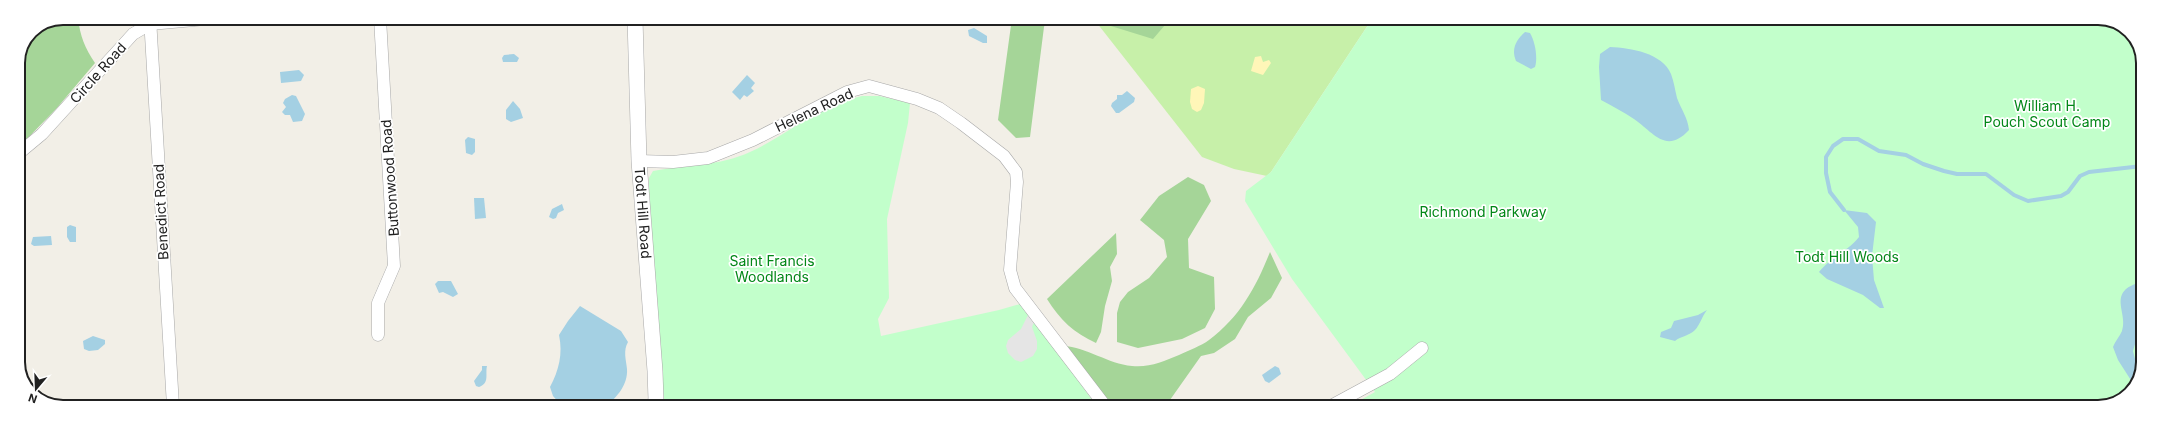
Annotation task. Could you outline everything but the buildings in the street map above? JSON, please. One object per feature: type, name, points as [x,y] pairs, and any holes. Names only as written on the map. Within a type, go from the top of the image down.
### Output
[{"type":"street","name":"Circle Road","points":[[25,148],[42,134],[133,34],[145,25]]},
{"type":"street","name":"Benedict Road","points":[[150,25],[173,400]]},
{"type":"street","name":"Buttonwood Road","points":[[378,335],[378,303],[394,266],[380,25]]},
{"type":"street","name":"Todt Hill Road","points":[[635,25],[639,161],[656,400]]},
{"type":"street","name":"Helena Road","points":[[639,161],[673,162],[708,158],[753,140],[848,92],[869,86],[917,99],[938,108],[961,123],[998,151],[1016,172],[1018,182],[1010,270],[1015,288],[1101,400]]},
{"type":"street","points":[[1343,400],[1392,373],[1422,348]]},
{"type":"green space","points":[[62,25],[79,25],[88,52],[95,63],[56,109],[25,141],[25,62],[28,48],[36,36],[48,28]]},
{"type":"green space","points":[[1011,25],[1045,25],[1030,137],[1016,138],[998,120]]},
{"type":"green space","points":[[1098,25],[1368,25],[1267,176],[1234,169],[1202,157]]},
{"type":"green space","points":[[1108,25],[1165,25],[1153,39]]},
{"type":"green space","points":[[1368,25],[2106,26],[2117,30],[2127,38],[2133,48],[2136,60],[2136,362],[2134,375],[2127,387],[2121,392],[2111,398],[2098,400],[1361,400],[1375,392],[1292,279],[1245,201],[1246,191],[1271,172]]},
{"type":"green space","name":"Saint Francis Woodlands","points":[[862,96],[879,96],[910,103],[908,123],[887,219],[889,298],[878,319],[881,336],[1020,304],[1035,320],[1092,400],[661,400],[662,393],[649,187],[649,178],[653,171],[715,163],[739,157],[764,145],[818,113],[847,100]]},
{"type":"green space","points":[[1188,177],[1204,185],[1211,201],[1188,239],[1189,268],[1214,277],[1215,309],[1205,328],[1182,339],[1138,348],[1117,342],[1117,313],[1120,302],[1128,292],[1149,278],[1167,257],[1164,240],[1140,220],[1159,196]]},
{"type":"green space","points":[[1116,233],[1117,254],[1110,267],[1112,281],[1105,306],[1101,332],[1096,343],[1081,335],[1062,320],[1047,299]]},
{"type":"green space","points":[[1270,252],[1282,278],[1271,298],[1248,317],[1235,339],[1214,353],[1201,356],[1170,400],[1105,400],[1063,346],[1081,349],[1123,365],[1144,366],[1162,362],[1195,348],[1206,342],[1220,331],[1230,321],[1246,300],[1259,277]]},
{"type":"sand","points":[[1261,56],[1263,62],[1269,60],[1271,63],[1263,75],[1251,71],[1255,57]]},
{"type":"sand","points":[[1198,86],[1205,89],[1204,103],[1201,110],[1197,112],[1192,109],[1190,102],[1191,89]]},
{"type":"shaded area","points":[[1029,313],[1035,320],[1032,327],[1037,341],[1037,349],[1033,356],[1021,362],[1015,360],[1008,353],[1006,346],[1008,340],[1021,329]]},
{"type":"water","points":[[974,28],[987,36],[987,43],[983,43],[969,36],[968,30]]},
{"type":"water","points":[[1525,32],[1530,33],[1536,50],[1535,67],[1531,69],[1516,61],[1514,53],[1515,45]]},
{"type":"water","points":[[1610,47],[1636,50],[1645,53],[1661,61],[1667,67],[1671,74],[1677,98],[1686,118],[1689,130],[1681,137],[1673,141],[1660,139],[1630,116],[1601,100],[1599,67],[1600,54]]},
{"type":"water","points":[[514,54],[519,58],[517,62],[503,62],[502,58],[504,55]]},
{"type":"water","points":[[299,70],[304,75],[301,81],[281,83],[280,72]]},
{"type":"water","points":[[747,75],[755,83],[751,88],[754,91],[747,97],[744,95],[740,100],[732,92]]},
{"type":"water","points":[[1127,91],[1135,98],[1134,102],[1119,113],[1116,113],[1111,106],[1112,103],[1117,99],[1117,95],[1122,95]]},
{"type":"water","points":[[292,95],[296,96],[305,114],[302,121],[293,122],[290,115],[285,115],[282,112],[286,107],[283,103],[285,99]]},
{"type":"water","points":[[513,101],[520,109],[523,118],[511,122],[506,119],[506,110]]},
{"type":"water","points":[[468,137],[475,139],[475,152],[472,155],[466,153],[465,140]]},
{"type":"water","points":[[474,198],[484,198],[486,218],[475,219]]},
{"type":"water","points":[[562,204],[564,210],[558,213],[556,218],[553,219],[549,217],[552,209]]},
{"type":"water","points":[[1844,210],[1867,213],[1876,222],[1872,256],[1874,280],[1884,308],[1880,308],[1863,295],[1827,279],[1819,272],[1859,237],[1858,227]]},
{"type":"water","points":[[70,225],[76,227],[76,242],[70,242],[67,237],[67,227]]},
{"type":"water","points":[[51,236],[52,245],[34,246],[31,244],[33,237]]},
{"type":"water","points":[[438,281],[451,281],[458,294],[453,297],[443,292],[439,293],[435,284]]},
{"type":"water","points":[[2136,284],[2136,341],[2133,351],[2136,363],[2134,375],[2131,381],[2118,360],[2113,347],[2122,331],[2123,317],[2121,297],[2124,291]]},
{"type":"water","points":[[580,306],[621,331],[628,342],[625,352],[627,369],[626,380],[618,395],[613,400],[557,400],[553,396],[550,387],[556,374],[559,362],[561,349],[559,335]]},
{"type":"water","points":[[1707,310],[1697,328],[1690,334],[1675,341],[1660,337],[1661,332],[1671,328],[1674,321],[1698,315]]},
{"type":"water","points":[[93,336],[105,340],[105,344],[98,350],[89,351],[84,349],[83,341]]},
{"type":"water","points":[[482,366],[487,366],[486,381],[479,387],[476,386],[474,381],[482,370]]},
{"type":"water","points":[[1275,366],[1279,368],[1281,374],[1269,383],[1265,381],[1262,375]]},
{"type":"waterway","points":[[1844,210],[1830,192],[1826,173],[1826,157],[1833,146],[1843,139],[1858,139],[1879,151],[1906,155],[1923,164],[1944,171],[1957,174],[1986,174],[2014,195],[2028,201],[2061,196],[2068,192],[2080,176],[2089,172],[2136,167]]},
{"type":"park label","name":"William H. Pouch Scout Camp","points":[[2047,114]]},
{"type":"park label","name":"Richmond Parkway","points":[[1483,212]]},
{"type":"park label","name":"Todt Hill Woods","points":[[1847,257]]}]
